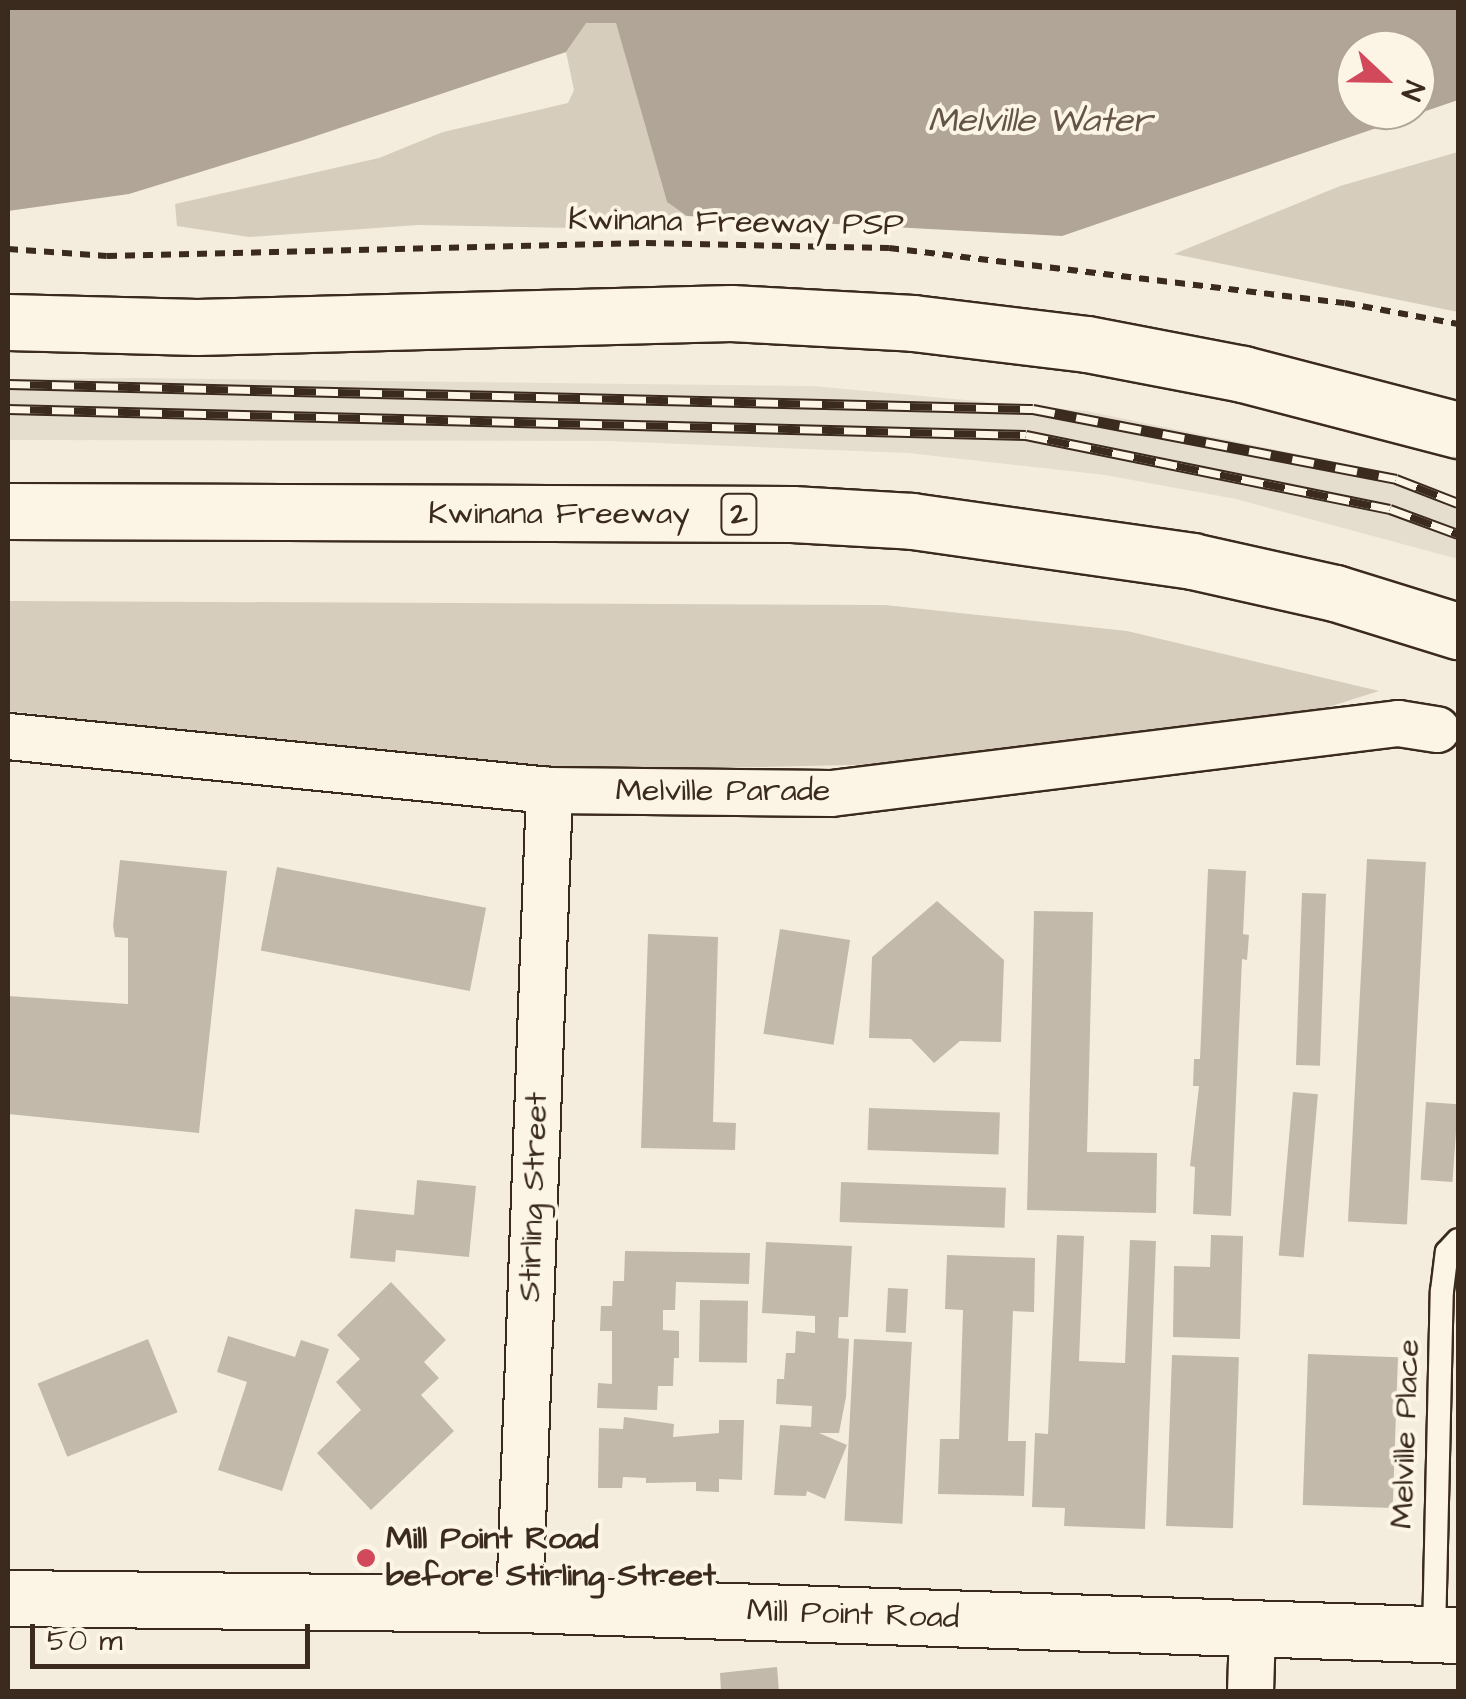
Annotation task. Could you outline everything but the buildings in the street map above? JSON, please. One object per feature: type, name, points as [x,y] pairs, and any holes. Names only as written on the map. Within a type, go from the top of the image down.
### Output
[{"type":"main road","points":[[8,322],[197,328],[731,313],[913,323],[1087,344],[1243,374],[1458,430]]},
{"type":"main road","name":"Kwinana Freeway","points":[[8,511],[792,514],[912,521],[1192,561],[1335,594],[1458,631]]},
{"type":"main road","name":"Mill Point Road","points":[[8,1598],[519,1604],[1446,1635]]},
{"type":"street","name":"Melville Parade","points":[[8,736],[549,790],[831,793],[1398,723],[1448,737]]},
{"type":"street","name":"Stirling Street","points":[[519,1604],[549,790]]},
{"type":"street","points":[[1250,1692],[1252,1628]]},
{"type":"lane","name":"Melville Place","points":[[1446,1635],[1442,1291],[1447,1252],[1458,1240]]},
{"type":"path","name":"Kwinana Freeway PSP","points":[[8,249],[107,256],[646,243],[889,248],[1344,303],[1458,324]]},
{"type":"shaded area","points":[[616,22],[667,202],[687,216],[575,228],[418,225],[249,237],[177,226],[175,204],[379,158],[443,132],[568,103],[574,90],[566,52],[585,23]]},
{"type":"shaded area","points":[[1458,152],[1458,312],[1174,254],[1340,186]]},
{"type":"shaded area","points":[[8,379],[812,386],[1086,411],[1361,467],[1458,499],[1458,559],[1236,499],[1105,475],[908,453],[608,441],[8,440]]},
{"type":"shaded area","points":[[8,601],[885,605],[1127,631],[1379,691],[1322,709],[895,764],[545,772],[8,711]]},
{"type":"water","name":"Melville Water","points":[[8,8],[1458,8],[1458,100],[1436,108],[1436,30],[1336,30],[1336,130],[1371,130],[1062,236],[687,216],[667,202],[616,23],[586,23],[566,52],[129,194],[8,211]]},
{"type":"railway","points":[[8,384],[1033,409],[1396,479],[1458,503]]},
{"type":"railway","points":[[8,409],[1026,435],[1390,509],[1458,534]]},
{"type":"place","name":"Mill Point Road before Stirling Street","points":[[366,1558]]}]
